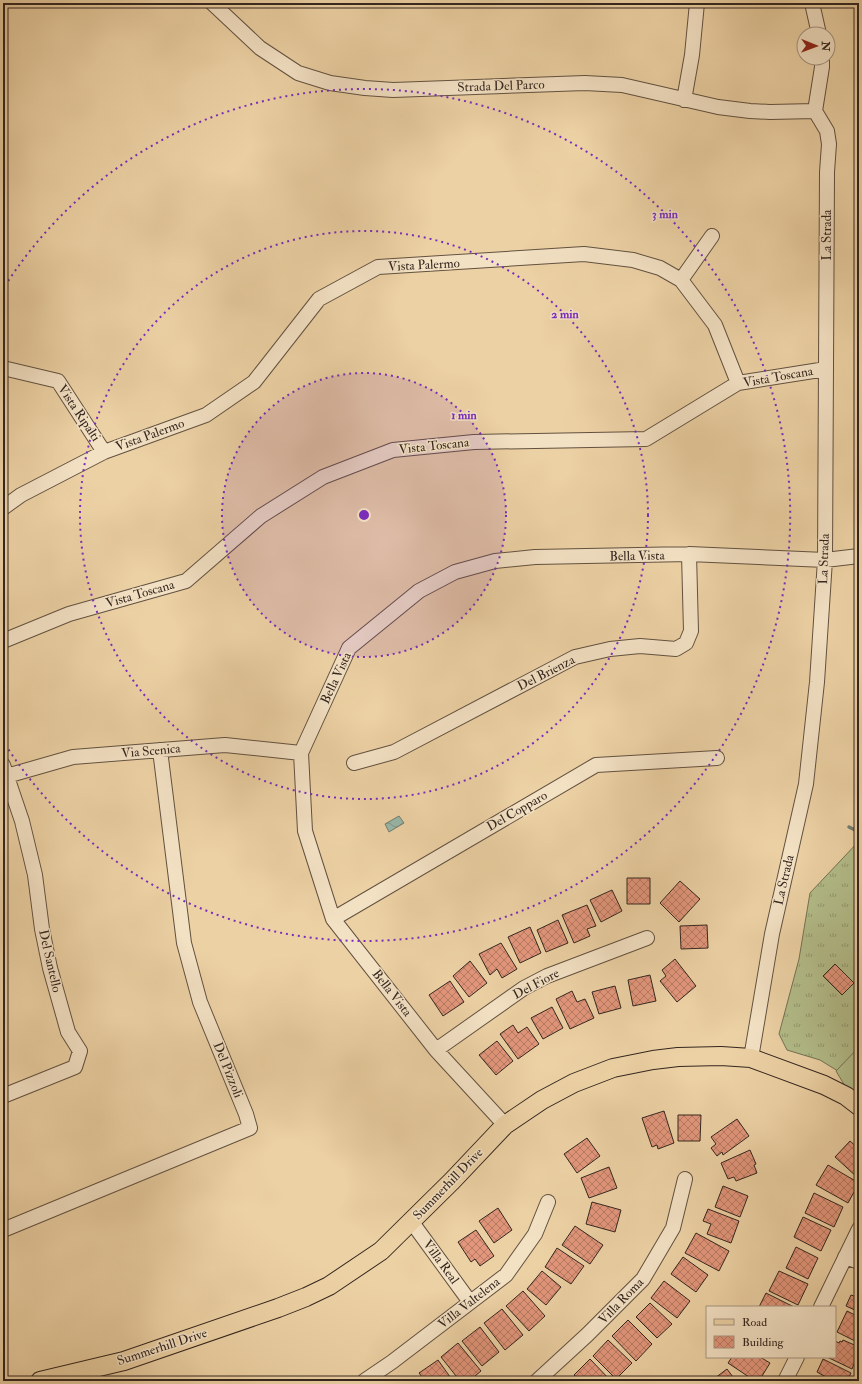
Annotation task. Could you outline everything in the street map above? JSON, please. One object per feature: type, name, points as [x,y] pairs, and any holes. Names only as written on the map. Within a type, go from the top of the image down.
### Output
[{"type":"main road","name":"Summerhill Drive","points":[[40,1381],[124,1361],[239,1322],[306,1297],[329,1286],[381,1251],[452,1181],[505,1125],[542,1100],[574,1082],[613,1068],[678,1057],[721,1056],[751,1058],[824,1085],[846,1096],[859,1106]]},
{"type":"street","name":"Strada Del Parco","points":[[212,3],[260,48],[298,73],[330,83],[393,90],[585,83],[622,85],[718,107],[770,112],[815,111]]},
{"type":"street","points":[[684,100],[692,55],[698,3]]},
{"type":"street","points":[[812,3],[817,26]]},
{"type":"street","points":[[815,111],[822,66]]},
{"type":"street","name":"La Strada","points":[[751,1058],[772,934],[806,784],[817,682],[825,560],[827,172],[829,144],[827,131],[815,111]]},
{"type":"street","points":[[681,280],[712,236]]},
{"type":"street","name":"Vista Palermo","points":[[3,508],[21,495],[104,452],[206,415],[254,382],[319,299],[378,268],[584,254],[633,260],[660,268],[681,280],[715,325],[738,383]]},
{"type":"street","name":"Vista Ripalti","points":[[3,368],[58,381],[104,452]]},
{"type":"street","name":"Vista Toscana","points":[[3,641],[69,614],[186,581],[261,516],[323,478],[394,450],[474,442],[646,439],[738,383],[826,369]]},
{"type":"street","name":"Bella Vista","points":[[505,1125],[436,1050],[333,919],[305,831],[301,753],[349,648],[419,591],[455,572],[495,561],[535,557],[689,554],[825,560],[859,556]]},
{"type":"street","name":"Del Brienza","points":[[354,763],[394,752],[575,657],[610,649],[640,646],[676,649],[686,643],[691,631],[689,554]]},
{"type":"street","name":"Via Scenica","points":[[4,772],[72,757],[224,744],[301,753]]},
{"type":"street","name":"Del Pizzoli","points":[[3,1230],[250,1128],[246,1114],[200,1002],[184,943],[160,750]]},
{"type":"street","name":"Del Copparo","points":[[333,919],[596,765],[717,758]]},
{"type":"street","name":"Del Santello","points":[[3,1096],[75,1067],[80,1051],[68,1032],[50,968],[42,929],[35,875],[22,821],[4,772]]},
{"type":"street","name":"Del Fiore","points":[[436,1050],[524,988],[547,976],[647,938]]},
{"type":"street","name":"Villa Roma","points":[[537,1381],[587,1335],[643,1279],[673,1228],[685,1179]]},
{"type":"street","name":"Villa Valtelena","points":[[364,1381],[392,1362],[506,1275],[536,1234],[548,1202]]},
{"type":"street","name":"Villa Real","points":[[412,1221],[470,1302]]},
{"type":"street","points":[[822,1306],[859,1228]]},
{"type":"street","points":[[845,1257],[859,1262]]},
{"type":"street","points":[[785,1381],[796,1358]]},
{"type":"green space","points":[[859,841],[859,1084],[820,1060],[787,1050],[779,1034],[799,959],[810,893]]},
{"type":"green space","points":[[859,1047],[859,1093],[845,1086],[836,1071]]},
{"type":"water","points":[[399,816],[404,823],[389,832],[385,824]]},
{"type":"building","points":[[627,878],[650,878],[650,904],[627,904]]},
{"type":"building","points":[[680,881],[700,899],[679,922],[660,903]]},
{"type":"building","points":[[612,890],[622,911],[601,922],[590,900]]},
{"type":"building","points":[[587,905],[596,926],[587,929],[590,936],[574,943],[562,915]]},
{"type":"building","points":[[558,920],[568,943],[546,952],[537,930]]},
{"type":"building","points":[[707,925],[708,948],[681,949],[680,926]]},
{"type":"building","points":[[530,927],[541,953],[520,963],[508,937]]},
{"type":"building","points":[[501,943],[517,969],[502,978],[497,969],[490,975],[479,954]]},
{"type":"building","points":[[675,959],[696,986],[677,1002],[660,981],[666,976],[662,970]]},
{"type":"building","points":[[470,961],[487,983],[469,997],[453,976]]},
{"type":"building","points":[[835,964],[854,983],[842,995],[823,976]]},
{"type":"building","points":[[650,975],[656,1001],[633,1006],[628,980]]},
{"type":"building","points":[[450,981],[464,1002],[443,1016],[429,995]]},
{"type":"building","points":[[615,986],[621,1008],[599,1014],[592,992]]},
{"type":"building","points":[[572,991],[577,1002],[585,999],[594,1018],[570,1029],[556,999]]},
{"type":"building","points":[[552,1007],[563,1028],[543,1039],[531,1018]]},
{"type":"building","points":[[513,1025],[518,1033],[527,1027],[539,1044],[518,1059],[500,1034]]},
{"type":"building","points":[[497,1041],[513,1061],[496,1075],[479,1055]]},
{"type":"building","points":[[664,1111],[674,1143],[658,1149],[657,1145],[652,1147],[642,1118]]},
{"type":"building","points":[[678,1115],[701,1115],[700,1141],[678,1141]]},
{"type":"building","points":[[737,1119],[749,1136],[723,1155],[722,1152],[717,1156],[711,1148],[716,1144],[711,1137]]},
{"type":"building","points":[[587,1138],[600,1156],[577,1173],[564,1154]]},
{"type":"building","points":[[850,1141],[859,1149],[858,1178],[835,1157]]},
{"type":"building","points":[[750,1150],[756,1164],[754,1165],[757,1173],[736,1181],[734,1177],[728,1179],[721,1163]]},
{"type":"building","points":[[828,1165],[859,1183],[848,1203],[816,1185]]},
{"type":"building","points":[[609,1167],[617,1188],[589,1198],[581,1178]]},
{"type":"building","points":[[723,1186],[748,1196],[740,1217],[715,1207]]},
{"type":"building","points":[[814,1193],[843,1207],[834,1227],[805,1213]]},
{"type":"building","points":[[592,1202],[621,1210],[615,1232],[586,1224]]},
{"type":"building","points":[[498,1208],[512,1230],[494,1243],[479,1221]]},
{"type":"building","points":[[708,1209],[739,1221],[731,1243],[707,1234],[711,1224],[703,1221]]},
{"type":"building","points":[[803,1217],[831,1230],[821,1251],[794,1237]]},
{"type":"building","points":[[575,1226],[603,1245],[590,1264],[562,1245]]},
{"type":"building","points":[[476,1230],[494,1256],[480,1266],[475,1259],[471,1262],[458,1242]]},
{"type":"building","points":[[696,1233],[729,1251],[719,1271],[685,1253]]},
{"type":"building","points":[[796,1247],[818,1258],[808,1279],[786,1268]]},
{"type":"building","points":[[557,1248],[584,1266],[571,1284],[545,1267]]},
{"type":"building","points":[[683,1257],[708,1275],[696,1292],[671,1274]]},
{"type":"building","points":[[542,1271],[561,1287],[546,1305],[527,1289]]},
{"type":"building","points":[[779,1271],[808,1284],[798,1305],[769,1291]]},
{"type":"building","points":[[664,1281],[690,1301],[677,1318],[651,1298]]},
{"type":"building","points":[[523,1291],[545,1316],[529,1331],[506,1306]]},
{"type":"building","points":[[766,1293],[792,1306],[760,1306]]},
{"type":"building","points":[[859,1294],[859,1312],[846,1306],[851,1295],[857,1297]]},
{"type":"building","points":[[650,1303],[672,1324],[657,1338],[636,1317]]},
{"type":"building","points":[[502,1309],[523,1335],[505,1350],[484,1323]]},
{"type":"building","points":[[847,1311],[859,1317],[859,1343],[837,1332]]},
{"type":"building","points":[[628,1320],[652,1344],[636,1361],[612,1336]]},
{"type":"building","points":[[480,1327],[499,1352],[482,1366],[462,1341]]},
{"type":"building","points":[[608,1340],[632,1363],[616,1379],[593,1356]]},
{"type":"building","points":[[843,1340],[859,1347],[859,1361],[857,1366],[854,1364],[852,1369],[829,1358],[836,1358],[836,1342],[839,1343],[840,1341],[842,1342]]},
{"type":"building","points":[[458,1343],[481,1371],[469,1381],[460,1381],[441,1357]]},
{"type":"building","points":[[731,1358],[762,1358],[770,1363],[759,1381],[755,1381],[728,1363]]},
{"type":"building","points":[[590,1359],[611,1381],[580,1381],[574,1375]]},
{"type":"building","points":[[823,1359],[851,1373],[847,1381],[825,1381],[826,1377],[817,1372]]},
{"type":"building","points":[[438,1360],[453,1381],[425,1381],[419,1373]]},
{"type":"building","points":[[727,1369],[736,1381],[711,1381]]},
{"type":"building","points":[[414,1377],[417,1381],[409,1381]]},
{"type":"waterway","points":[[849,827],[859,832]]}]
